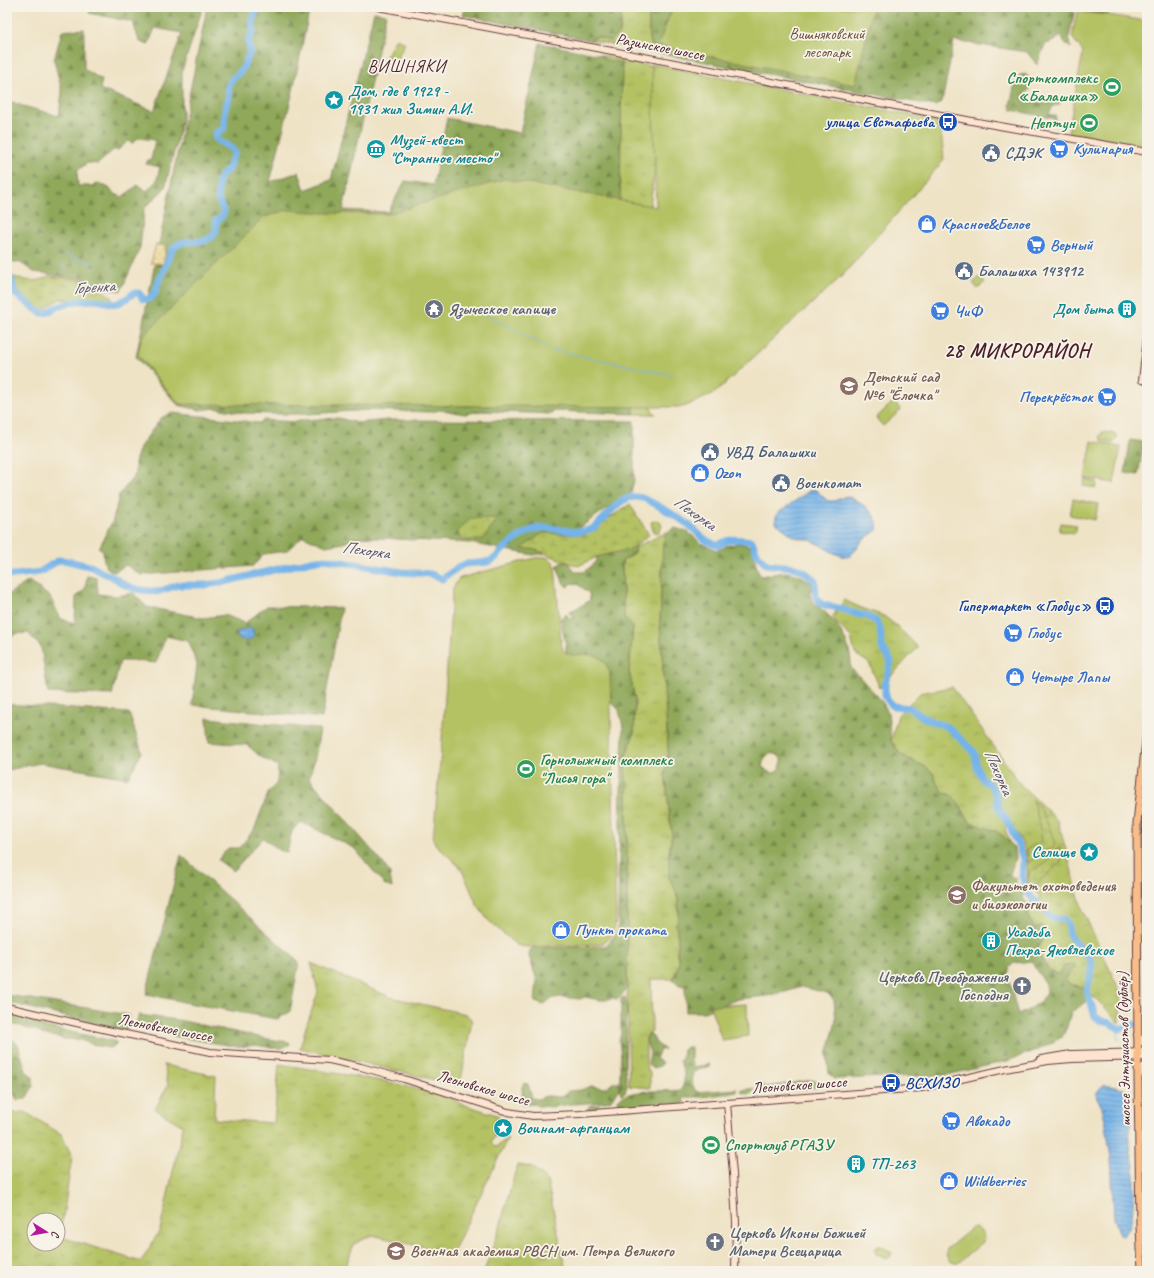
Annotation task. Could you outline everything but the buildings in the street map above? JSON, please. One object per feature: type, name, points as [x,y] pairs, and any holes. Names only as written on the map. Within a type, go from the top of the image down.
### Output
[{"type":"highway","points":[[1147,806],[1147,894]]},
{"type":"main road","name":"Разинское шоссе","points":[[378,7],[936,114],[1147,152]]},
{"type":"main road","points":[[1145,381],[1147,338]]},
{"type":"main road","name":"шоссе Энтузиастов (дублёр)","points":[[1142,1271],[1137,1055],[1137,824],[1147,731]]},
{"type":"main road","name":"Леоновское шоссе","points":[[7,1006],[107,1030],[210,1052],[336,1062],[361,1067],[508,1112],[532,1116],[727,1104],[922,1088],[1048,1062],[1137,1055],[1147,1052]]},
{"type":"main road","points":[[1137,1033],[1147,1045]]},
{"type":"main road","name":"Леоновское шоссе","points":[[1137,1055],[1147,1057]]},
{"type":"main road","points":[[1138,1078],[1142,1068],[1147,1064]]},
{"type":"main road","points":[[727,1104],[736,1222],[735,1271]]},
{"type":"green space","points":[[91,7],[203,7],[182,71],[182,120],[165,188],[144,209],[140,248],[121,291],[99,288],[76,278],[34,272],[21,263],[7,261],[7,100],[59,116],[62,92],[54,60],[62,31],[84,29],[84,69],[102,80],[100,89],[154,111],[182,33],[155,28],[148,45],[139,41],[133,22],[89,13]],"holes":[[[138,138],[155,140],[151,160],[148,160],[146,164],[160,167],[157,180],[147,191],[138,185],[122,197],[113,193],[109,188],[98,183],[93,186],[78,186],[77,171],[87,163],[98,164],[113,150],[118,150],[128,141],[133,143]]]},
{"type":"green space","points":[[207,7],[310,7],[292,95],[270,182],[299,172],[305,190],[331,180],[374,12],[386,14],[343,210],[388,212],[405,181],[433,185],[447,118],[520,133],[540,43],[600,55],[606,60],[622,63],[620,204],[634,368],[634,414],[555,411],[551,414],[481,411],[465,414],[440,410],[431,412],[368,410],[308,414],[273,414],[244,413],[216,408],[199,410],[178,405],[136,357]]},
{"type":"green space","points":[[465,7],[622,7],[620,32],[610,41],[597,37],[589,40],[463,15]]},
{"type":"green space","points":[[622,7],[649,7],[649,39],[652,46],[673,56],[589,40],[620,32]]},
{"type":"green space","points":[[649,7],[1109,7],[1108,15],[1075,9],[1069,37],[1071,48],[1066,44],[1061,36],[1045,44],[1037,65],[1027,52],[954,41],[942,102],[936,106],[673,56],[653,46],[649,39]]},
{"type":"green space","name":"Вишняковский лесопарк","points":[[673,7],[873,7],[855,85],[658,45]]},
{"type":"green space","name":"Спорткомплекс «Балашиха»","points":[[1077,12],[1147,21],[1147,146],[1068,133],[1083,52],[1072,37]]},
{"type":"green space","points":[[396,38],[405,43],[395,62],[386,57]]},
{"type":"green space","points":[[600,55],[667,70],[648,223],[651,409],[656,414],[634,414],[634,368],[615,243],[622,63],[606,60]]},
{"type":"green space","name":"Вишняковский лесопарк","points":[[652,64],[940,121],[944,160],[843,275],[716,392],[683,407],[179,404],[138,355],[141,338],[264,217],[288,210],[323,213],[388,214],[505,179],[656,207]]},
{"type":"green space","points":[[1025,74],[1030,79],[1030,88],[1023,95],[1023,98],[1028,101],[1047,104],[1058,96],[1060,103],[1059,105],[1053,106],[1049,114],[1056,116],[1055,120],[1012,110],[1010,105],[1016,79],[1020,75]]},
{"type":"green space","points":[[49,276],[74,279],[105,292],[113,298],[108,302],[60,299],[42,310],[17,292],[14,277],[32,281],[40,280]]},
{"type":"green space","points":[[980,277],[985,282],[978,289],[973,283]]},
{"type":"green space","points":[[894,401],[901,410],[883,426],[876,418]]},
{"type":"green space","points":[[171,413],[259,423],[264,420],[296,422],[302,420],[339,418],[357,423],[387,420],[634,421],[634,480],[631,493],[581,527],[555,552],[533,555],[469,543],[360,537],[344,543],[326,546],[303,536],[286,551],[264,554],[253,566],[141,575],[126,565],[114,572],[107,568],[103,550],[99,548],[113,520],[119,495],[135,475],[135,462],[140,447],[161,418]]},
{"type":"green space","points":[[1102,432],[1115,433],[1117,437],[1116,440],[1113,443],[1102,441],[1100,437]]},
{"type":"green space","points":[[1130,440],[1144,442],[1138,475],[1125,473]]},
{"type":"green space","points":[[1092,441],[1121,447],[1114,483],[1085,478]]},
{"type":"green space","points":[[1085,479],[1097,482],[1096,488],[1083,486]]},
{"type":"green space","points":[[1073,499],[1098,504],[1095,520],[1070,515]]},
{"type":"green space","points":[[630,504],[649,535],[631,549],[599,556],[578,566],[533,549],[521,549],[543,533],[584,535]]},
{"type":"green space","points":[[498,518],[483,540],[461,540],[458,532],[469,519]]},
{"type":"green space","points":[[658,520],[662,525],[659,533],[653,532],[651,522]]},
{"type":"green space","points":[[1061,523],[1077,525],[1075,533],[1059,531]]},
{"type":"green space","points":[[675,528],[688,532],[701,543],[716,550],[739,543],[751,546],[761,576],[786,572],[798,575],[812,582],[812,600],[830,617],[840,630],[847,644],[851,660],[851,668],[881,700],[888,712],[891,741],[902,756],[926,767],[934,774],[937,784],[943,792],[951,795],[958,802],[970,822],[996,831],[1014,848],[1015,858],[1010,874],[1011,878],[1016,877],[1016,884],[1022,890],[1024,900],[1028,904],[1029,917],[1032,926],[1034,929],[1041,926],[1044,927],[1042,943],[1037,948],[1042,961],[1051,971],[1059,974],[1065,965],[1073,964],[1076,966],[1065,981],[1069,984],[1085,988],[1087,995],[1094,997],[1071,1012],[1067,1027],[1062,1037],[1042,1048],[1007,1061],[947,1075],[835,1079],[829,1074],[827,1054],[836,1022],[834,1000],[827,993],[802,987],[775,995],[738,999],[704,1012],[686,1012],[685,986],[679,985],[673,979],[679,964],[677,954],[678,940],[676,924],[679,914],[679,907],[677,894],[669,878],[669,853],[672,833],[665,772],[668,764],[668,747],[660,624],[663,543],[667,532]],"holes":[[[769,754],[776,754],[780,757],[781,761],[779,769],[771,773],[763,766],[765,757]],[[1032,961],[1045,984],[1046,993],[1034,1006],[1018,1015],[1008,976],[1009,968],[1014,963]]]},
{"type":"green space","points":[[611,529],[625,536],[636,547],[633,555],[623,560],[622,567],[624,617],[633,627],[629,671],[635,700],[634,733],[625,758],[627,783],[627,988],[617,999],[611,998],[599,1000],[585,997],[580,999],[559,997],[550,999],[544,1005],[535,1002],[537,981],[529,956],[530,950],[533,948],[607,946],[618,930],[623,727],[619,710],[594,683],[566,682],[566,646],[561,618],[566,614],[569,618],[575,618],[568,612],[590,600],[589,593],[579,585],[573,583],[567,587],[563,582],[557,566],[562,562],[569,563],[575,572],[584,572],[594,564]]},
{"type":"green space","points":[[667,532],[663,543],[660,624],[668,747],[668,764],[665,772],[672,833],[669,853],[673,882],[677,893],[679,919],[676,924],[678,940],[677,954],[679,964],[673,979],[651,979],[652,1032],[646,1036],[646,1066],[650,1073],[650,1088],[629,1086],[627,988],[627,783],[625,758],[634,733],[635,700],[629,671],[633,627],[624,617],[622,567],[623,560],[633,555],[636,547]]},
{"type":"green space","name":"Горнолыжный комплекс \"Лисья гора\"","points":[[545,557],[551,560],[555,565],[561,642],[563,650],[568,654],[587,654],[600,658],[605,663],[610,673],[616,915],[611,936],[601,944],[527,947],[516,945],[488,920],[477,905],[461,868],[436,845],[433,839],[442,740],[452,593],[454,587],[460,578],[535,558]]},
{"type":"green space","points":[[87,576],[97,578],[98,594],[115,596],[133,593],[147,607],[203,618],[225,615],[245,623],[267,606],[341,608],[322,718],[192,705],[197,664],[188,641],[166,636],[156,663],[120,661],[112,695],[48,693],[41,647],[28,633],[15,634],[7,641],[7,617],[10,611],[7,605],[7,595],[29,581],[50,597],[61,619],[75,623],[76,597],[85,589]]},
{"type":"green space","points":[[844,600],[884,616],[898,627],[918,647],[880,688],[869,663],[855,654],[851,637],[836,623],[833,616]]},
{"type":"green space","points":[[952,687],[1021,785],[1058,821],[1082,909],[1121,994],[1120,1023],[1094,997],[1087,995],[1079,986],[1069,984],[1065,981],[1076,966],[1063,973],[1056,974],[1052,972],[1039,955],[1037,945],[1041,926],[1034,929],[1032,926],[1029,917],[1028,904],[1041,898],[1027,883],[1025,852],[1020,838],[1015,831],[1009,825],[1005,829],[1010,844],[1004,837],[970,822],[958,802],[951,795],[943,792],[937,784],[934,774],[926,767],[902,756],[891,741],[898,715],[920,693]]},
{"type":"green space","points":[[7,704],[129,713],[142,752],[128,778],[40,763],[7,771]]},
{"type":"green space","points":[[207,718],[320,729],[315,758],[309,778],[383,863],[390,874],[392,888],[385,885],[354,848],[301,822],[292,831],[287,852],[279,850],[263,838],[233,871],[218,860],[228,848],[239,848],[254,830],[269,791],[277,783],[278,766],[261,757],[247,745],[209,742]]},
{"type":"green space","points":[[1033,800],[1043,814],[1055,844],[1052,849],[1045,850],[1028,863],[1027,849],[1042,841]]},
{"type":"green space","points":[[1060,848],[1061,862],[1033,887],[1028,882],[1029,871],[1045,863],[1054,851]]},
{"type":"green space","points":[[181,855],[299,962],[290,1012],[277,1019],[146,994]]},
{"type":"green space","points":[[311,963],[390,997],[466,1014],[472,1020],[460,1086],[300,1048],[318,992]]},
{"type":"green space","points":[[7,995],[129,1015],[126,1032],[7,1002]]},
{"type":"green space","points":[[625,997],[627,1010],[625,1023],[625,1067],[627,1086],[623,1094],[621,1094],[621,1056],[619,1041],[621,1033],[621,998]]},
{"type":"green space","points":[[747,1004],[748,1036],[722,1040],[710,1006]]},
{"type":"green space","points":[[7,1013],[28,1018],[42,1026],[114,1041],[117,1043],[109,1048],[80,1040],[65,1039],[42,1034],[36,1030],[7,1024]]},
{"type":"green space","points":[[139,1015],[178,1020],[289,1042],[290,1044],[280,1049],[255,1045],[239,1047],[174,1036],[164,1029],[155,1031],[137,1028],[135,1025]]},
{"type":"green space","points":[[649,1034],[653,1037],[656,1043],[665,1050],[660,1049],[656,1059],[663,1063],[660,1066],[653,1068],[648,1064],[650,1053],[646,1040]]},
{"type":"green space","points":[[7,1036],[18,1044],[26,1071],[33,1077],[33,1086],[26,1099],[17,1100],[7,1080]]},
{"type":"green space","points":[[686,1047],[691,1047],[691,1062],[694,1067],[709,1064],[710,1066],[693,1072],[693,1085],[697,1092],[737,1089],[737,1092],[702,1097],[686,1097],[683,1100],[685,1102],[683,1104],[616,1108],[618,1103],[617,1101],[629,1094],[647,1091],[681,1090],[684,1082],[684,1075],[679,1060],[682,1057],[683,1050]]},
{"type":"green space","points":[[279,1064],[394,1083],[451,1098],[462,1104],[500,1116],[492,1125],[496,1135],[491,1142],[496,1147],[508,1138],[452,1254],[372,1235],[354,1244],[344,1271],[7,1271],[7,1113],[25,1112],[61,1134],[72,1156],[64,1212],[26,1212],[26,1252],[66,1252],[66,1239],[141,1262],[160,1230],[183,1126],[155,1109],[168,1085],[164,1065],[216,1076],[214,1119],[274,1123]]},
{"type":"green space","points":[[813,1080],[822,1082],[822,1085],[819,1087],[765,1091],[762,1093],[758,1092],[760,1086],[764,1085],[766,1087]]},
{"type":"green space","points":[[614,1082],[618,1082],[620,1089],[611,1100],[606,1102],[571,1104],[552,1107],[538,1106],[534,1104],[523,1105],[522,1087],[524,1083],[528,1084],[532,1098],[537,1099],[546,1096],[562,1097],[568,1091],[581,1090],[591,1086],[605,1088]]},
{"type":"green space","points":[[755,1088],[751,1094],[741,1092],[742,1090]]},
{"type":"green space","points":[[600,1105],[602,1108],[595,1111],[587,1110],[589,1106]]},
{"type":"green space","points":[[517,1165],[527,1166],[534,1169],[547,1180],[566,1271],[484,1271],[499,1230]]},
{"type":"green space","points":[[972,1228],[976,1228],[981,1231],[984,1237],[983,1242],[958,1263],[950,1261],[946,1255],[947,1249]]},
{"type":"green space","points":[[877,1246],[881,1246],[890,1251],[892,1254],[890,1257],[886,1259],[876,1254],[875,1250]]},
{"type":"sand","points":[[156,244],[165,246],[163,264],[151,263]]},
{"type":"water","points":[[812,489],[816,490],[828,501],[834,501],[846,496],[851,498],[868,509],[876,519],[877,530],[862,541],[850,556],[846,557],[836,554],[809,539],[801,539],[793,536],[775,522],[778,513]]},
{"type":"water","points":[[249,628],[253,629],[254,636],[250,640],[245,641],[237,637],[237,632]]},
{"type":"water","points":[[1105,1085],[1124,1089],[1129,1093],[1131,1125],[1129,1140],[1134,1165],[1134,1195],[1132,1218],[1129,1229],[1123,1236],[1120,1235],[1114,1218],[1111,1159],[1106,1124],[1102,1107],[1096,1094],[1100,1088]]},
{"type":"waterway","name":"Горенка","points":[[7,275],[9,275],[14,287],[14,293],[41,313],[46,313],[57,307],[77,301],[98,300],[115,304],[123,301],[134,293],[139,293],[143,299],[149,299],[155,294],[158,283],[174,248],[180,243],[205,241],[216,232],[216,220],[221,218],[224,212],[218,200],[218,184],[221,176],[229,168],[235,153],[231,148],[215,137],[216,133],[224,128],[225,108],[229,97],[228,86],[231,80],[240,72],[250,51],[248,42],[253,31],[253,20],[256,11],[254,7]]},
{"type":"waterway","points":[[66,255],[94,263]]},
{"type":"waterway","points":[[486,315],[553,350],[635,367]]},
{"type":"waterway","points":[[639,368],[672,375]]},
{"type":"waterway","name":"Пехорка","points":[[7,576],[40,572],[59,560],[93,567],[135,589],[157,592],[178,585],[204,585],[220,583],[325,559],[402,572],[431,574],[442,579],[462,565],[491,561],[516,539],[535,529],[546,528],[580,532],[587,531],[599,523],[620,502],[634,497],[642,498],[659,506],[686,523],[703,538],[714,544],[719,545],[723,542],[735,539],[752,541],[756,552],[766,564],[792,567],[802,570],[815,580],[816,597],[821,604],[860,615],[865,615],[876,621],[880,628],[882,647],[891,661],[885,684],[885,695],[888,701],[893,706],[910,708],[926,719],[948,727],[974,752],[978,771],[985,782],[992,786],[997,797],[998,807],[1007,821],[1019,847],[1023,860],[1022,876],[1026,891],[1050,917],[1064,919],[1068,924],[1069,935],[1091,960],[1092,967],[1087,991],[1095,1016],[1101,1021],[1110,1023],[1120,1029],[1134,1024]]},
{"type":"waterway","points":[[1118,1028],[1118,1040]]},
{"type":"place","name":"Спорткомплекс «Балашиха»","points":[[1112,87]]},
{"type":"place","name":"Дом, где в 1929 - 1931 жил Зимин А.И.","points":[[334,100]]},
{"type":"place","name":"улица Евстафьева","points":[[948,122]]},
{"type":"place","name":"Нептун","points":[[1089,123]]},
{"type":"place","name":"Музей-квест \"Странное место\"","points":[[376,149]]},
{"type":"place","name":"Кулинария","points":[[1059,149]]},
{"type":"place","name":"СДЭК","points":[[991,153]]},
{"type":"place","name":"Красное&Белое","points":[[927,224]]},
{"type":"place","name":"Верный","points":[[1036,245]]},
{"type":"place","name":"Балашиха 143912","points":[[964,271]]},
{"type":"place","name":"Языческое капище","points":[[434,309]]},
{"type":"place","name":"Дом быта","points":[[1127,309]]},
{"type":"place","name":"ЧиФ","points":[[940,311]]},
{"type":"place","name":"Детский сад №6 \"Ёлочка\"","points":[[849,386]]},
{"type":"place","name":"Перекрёсток","points":[[1107,397]]},
{"type":"place","name":"УВД Балашихи","points":[[710,452]]},
{"type":"place","name":"Ozon","points":[[700,473]]},
{"type":"place","name":"Военкомат","points":[[781,483]]},
{"type":"place","name":"Гипермаркет «Глобус»","points":[[1105,606]]},
{"type":"place","name":"Глобус","points":[[1013,633]]},
{"type":"place","name":"Четыре Лапы","points":[[1015,677]]},
{"type":"place","name":"Горнолыжный комплекс \"Лисья гора\"","points":[[526,769]]},
{"type":"place","name":"Селище","points":[[1089,852]]},
{"type":"place","name":"Факультет охотоведения и биоэкологии","points":[[957,895]]},
{"type":"place","name":"Пункт проката","points":[[561,930]]},
{"type":"place","name":"Усадьба Пехра-Яковлевское","points":[[991,941]]},
{"type":"place","name":"Церковь Преображения Господня","points":[[1022,986]]},
{"type":"place","name":"ВСХИЗО","points":[[891,1083]]},
{"type":"place","name":"Авокадо","points":[[951,1121]]},
{"type":"place","name":"Воинам-афганцам","points":[[503,1128]]},
{"type":"place","name":"Спортклуб РГАЗУ","points":[[711,1145]]},
{"type":"place","name":"ТП-263","points":[[856,1164]]},
{"type":"place","name":"Wildberries","points":[[949,1181]]},
{"type":"place","name":"Церковь Иконы Божией Матери Всецарица","points":[[715,1242]]},
{"type":"place","name":"Военная академия РВСН им. Петра Великого","points":[[396,1251]]},
{"type":"district","name":"ВИШНЯКИ","points":[[407,66]]},
{"type":"district","name":"28 МИКРОРАЙОН","points":[[1017,350]]}]
